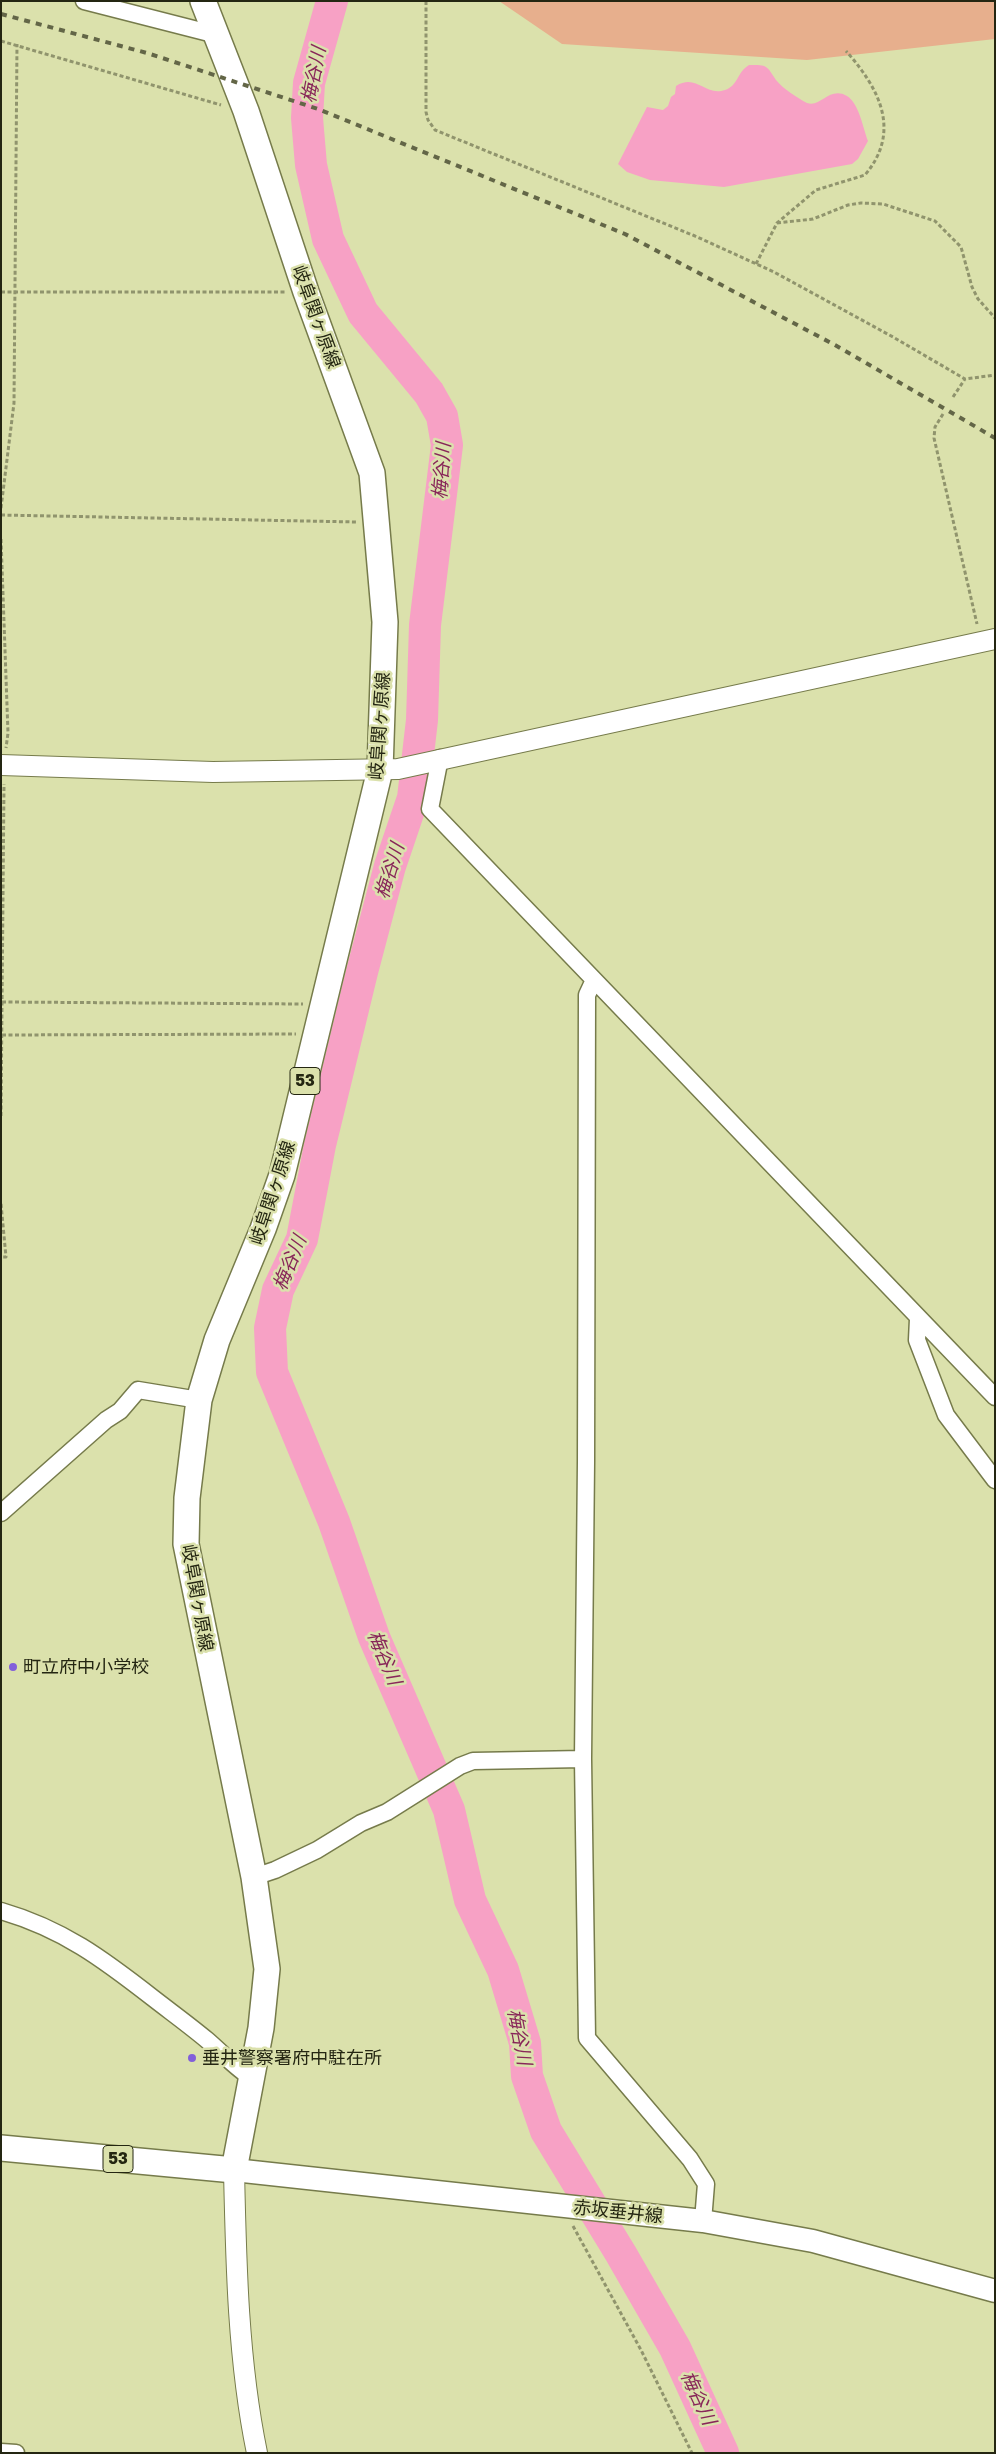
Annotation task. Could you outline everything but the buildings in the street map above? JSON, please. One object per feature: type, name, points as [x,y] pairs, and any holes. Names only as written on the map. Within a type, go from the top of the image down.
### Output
[{"type":"main road","name":"岐阜関ヶ原線","points":[[203,1],[246,111],[306,292],[372,473],[378,523],[385,622],[389,769],[316,1034],[282,1175],[263,1229],[217,1340],[199,1400],[187,1498],[186,1544],[254,1877],[267,1969],[261,2028],[250,2077],[234,2170]]},
{"type":"main road","name":"53","points":[[1,2148],[234,2170]]},
{"type":"main road","name":"赤坂垂井線","points":[[234,2170],[703,2221],[813,2241],[995,2291]]},
{"type":"street","points":[[84,1],[217,35]]},
{"type":"street","points":[[2,765],[213,772],[389,769],[988,640]]},
{"type":"street","points":[[436,760],[430,809],[995,1397]]},
{"type":"street","points":[[594,980],[587,995],[583,1759],[587,2038],[690,2159],[706,2184],[703,2221]]},
{"type":"street","points":[[918,1319],[917,1340],[946,1415],[995,1480]]},
{"type":"street","points":[[1,1512],[106,1420],[120,1411],[138,1390],[199,1400]]},
{"type":"street","points":[[254,1877],[275,1870],[317,1850],[336,1837],[386,1812],[460,1766],[473,1761],[583,1759]]},
{"type":"street","points":[[1,1911],[20,1916],[66,1936],[100,1956],[207,2041],[231,2064],[250,2077]]},
{"type":"street","points":[[234,2170],[236,2237],[244,2358],[257,2453]]},
{"type":"street","points":[[1,2452],[16,2453]]},
{"type":"path","points":[[426,1],[426,112],[428,120],[435,130],[695,236],[756,264],[822,297],[965,379],[995,375]]},
{"type":"path","points":[[1,41],[17,44],[246,111]]},
{"type":"path","points":[[1,508],[14,403],[17,44]]},
{"type":"path","points":[[756,264],[777,223],[816,190],[865,175],[877,154],[884,136],[885,121],[869,78],[846,51]]},
{"type":"path","points":[[777,223],[813,219],[848,205],[861,203],[883,204],[935,222],[961,247],[972,287],[978,299],[995,318]]},
{"type":"path","points":[[1,292],[306,292]]},
{"type":"path","points":[[953,398],[965,379]]},
{"type":"path","points":[[943,414],[935,428],[934,438],[988,640]]},
{"type":"path","points":[[1,515],[378,523]]},
{"type":"path","points":[[1,539],[8,733],[2,765],[1,1116]]},
{"type":"path","points":[[2,1002],[324,1004]]},
{"type":"path","points":[[2,1035],[316,1034]]},
{"type":"path","points":[[1,1204],[6,1257],[1,1257]]},
{"type":"path","points":[[562,2206],[641,2350],[692,2453]]},
{"type":"shaded area","points":[[499,1],[995,1],[995,39],[807,60],[562,44]]},
{"type":"shaded area","points":[[749,65],[766,67],[782,86],[807,103],[817,103],[835,94],[841,94],[851,99],[858,110],[868,141],[858,159],[852,164],[724,187],[650,180],[627,172],[618,164],[647,107],[663,110],[668,106],[671,97],[675,94],[676,86],[683,83],[695,83],[718,91],[725,90],[733,85],[742,71]]},
{"type":"waterway","name":"梅谷川","points":[[332,1],[309,83],[307,118],[311,165],[328,239],[363,313],[429,393],[442,416],[447,445],[425,625],[422,720],[413,798],[390,866],[362,972],[320,1145],[302,1239],[278,1290],[270,1328],[272,1372],[334,1522],[374,1637],[449,1810],[470,1900],[503,1970],[525,2043],[527,2076],[546,2131],[621,2254],[675,2348],[723,2453]]},
{"type":"railway","points":[[1,14],[147,53],[318,109],[625,234],[835,345],[995,438]]},
{"type":"place","name":"町立府中小学校","points":[[13,1667]]},
{"type":"place","name":"垂井警察署府中駐在所","points":[[192,2058]]}]
